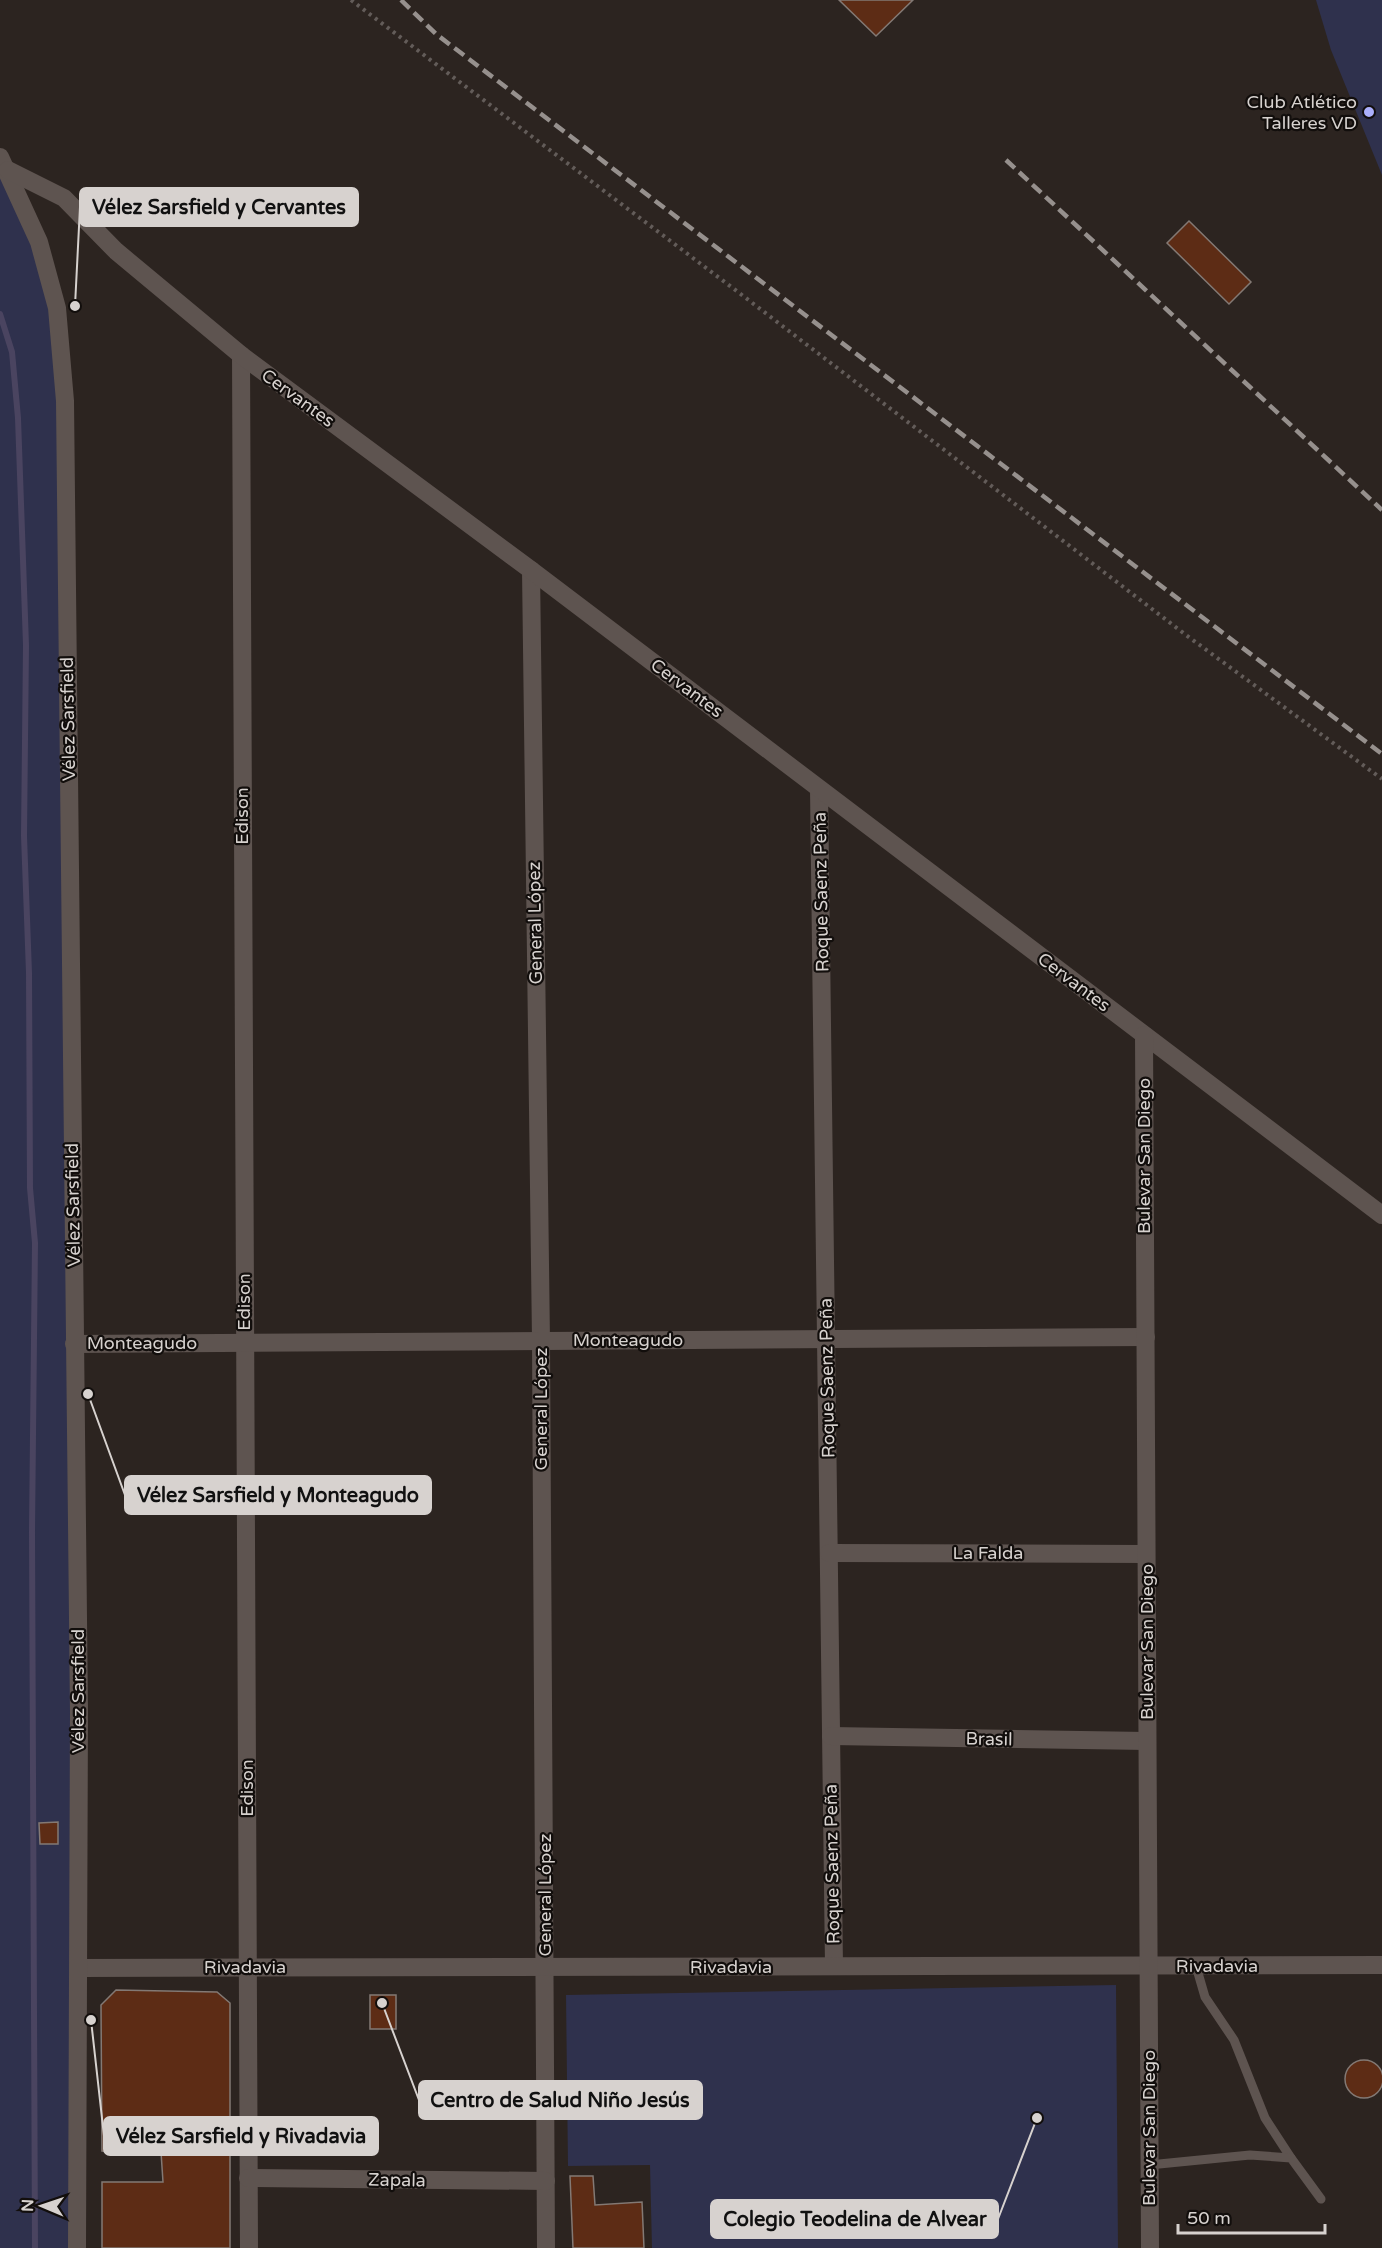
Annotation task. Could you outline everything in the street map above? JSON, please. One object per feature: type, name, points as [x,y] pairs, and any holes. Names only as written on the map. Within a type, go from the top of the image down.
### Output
[{"type":"street","name":"Cervantes","points":[[4,164],[64,198],[116,251],[241,356],[531,570],[1382,1215]]},
{"type":"street","name":"Vélez Sarsfield","points":[[4,164],[39,242],[57,308],[65,401],[79,1968],[77,2248]]},
{"type":"street","name":"Edison","points":[[241,356],[249,2248]]},
{"type":"street","name":"General López","points":[[531,570],[541,1341],[546,2248]]},
{"type":"street","name":"Roque Saenz Peña","points":[[819,789],[834,1966]]},
{"type":"street","name":"Bulevar San Diego","points":[[1144,1035],[1150,2248]]},
{"type":"street","name":"Monteagudo","points":[[74,1344],[1146,1337]]},
{"type":"street","name":"La Falda","points":[[829,1553],[1146,1554]]},
{"type":"street","name":"Brasil","points":[[831,1736],[1147,1741]]},
{"type":"street","name":"Rivadavia","points":[[79,1968],[1382,1965]]},
{"type":"street","name":"Zapala","points":[[248,2178],[546,2181]]},
{"type":"lane","points":[[1196,1966],[1206,1997],[1234,2040],[1265,2118],[1321,2199]]},
{"type":"lane","points":[[1149,2165],[1250,2155],[1291,2157]]},
{"type":"path","points":[[351,0],[738,292],[1176,628],[1382,779]]},
{"type":"shaded area","name":"Club Atlético Talleres VD","points":[[1316,0],[1382,0],[1382,175],[1331,50]]},
{"type":"shaded area","points":[[0,157],[57,308],[77,2248],[0,2248]]},
{"type":"shaded area","points":[[1116,1985],[1118,2248],[652,2248],[650,2165],[568,2166],[566,1995]]},
{"type":"building","points":[[839,0],[913,0],[876,36]]},
{"type":"building","points":[[1189,221],[1251,282],[1229,304],[1167,243]]},
{"type":"building","points":[[58,1822],[58,1844],[40,1844],[39,1823]]},
{"type":"building","points":[[116,1990],[217,1992],[230,2003],[230,2248],[102,2248],[102,2182],[163,2182],[161,2152],[102,2151],[101,2005]]},
{"type":"building","points":[[370,1995],[396,1995],[396,2029],[370,2029]]},
{"type":"building","points":[[1364,2060],[1378,2065],[1383,2079],[1378,2093],[1364,2098],[1350,2093],[1345,2079],[1350,2065]]},
{"type":"building","points":[[570,2176],[593,2176],[595,2205],[642,2202],[644,2248],[573,2248]]},
{"type":"waterway","points":[[0,314],[12,352],[18,418],[26,645],[24,836],[29,973],[30,1188],[35,1243],[32,1532],[35,2248]]},
{"type":"railway","points":[[401,0],[436,34],[1382,754]]},
{"type":"railway","points":[[1006,160],[1382,510]]},
{"type":"place","name":"Club Atlético Talleres VD","points":[[1369,112]]},
{"type":"place","name":"Vélez Sarsfield y Cervantes","points":[[75,306]]},
{"type":"place","name":"Vélez Sarsfield y Monteagudo","points":[[88,1394]]},
{"type":"place","name":"Centro de Salud Niño Jesús","points":[[382,2003]]},
{"type":"place","name":"Vélez Sarsfield y Rivadavia","points":[[91,2020]]},
{"type":"place","name":"Colegio Teodelina de Alvear","points":[[1037,2118]]}]
